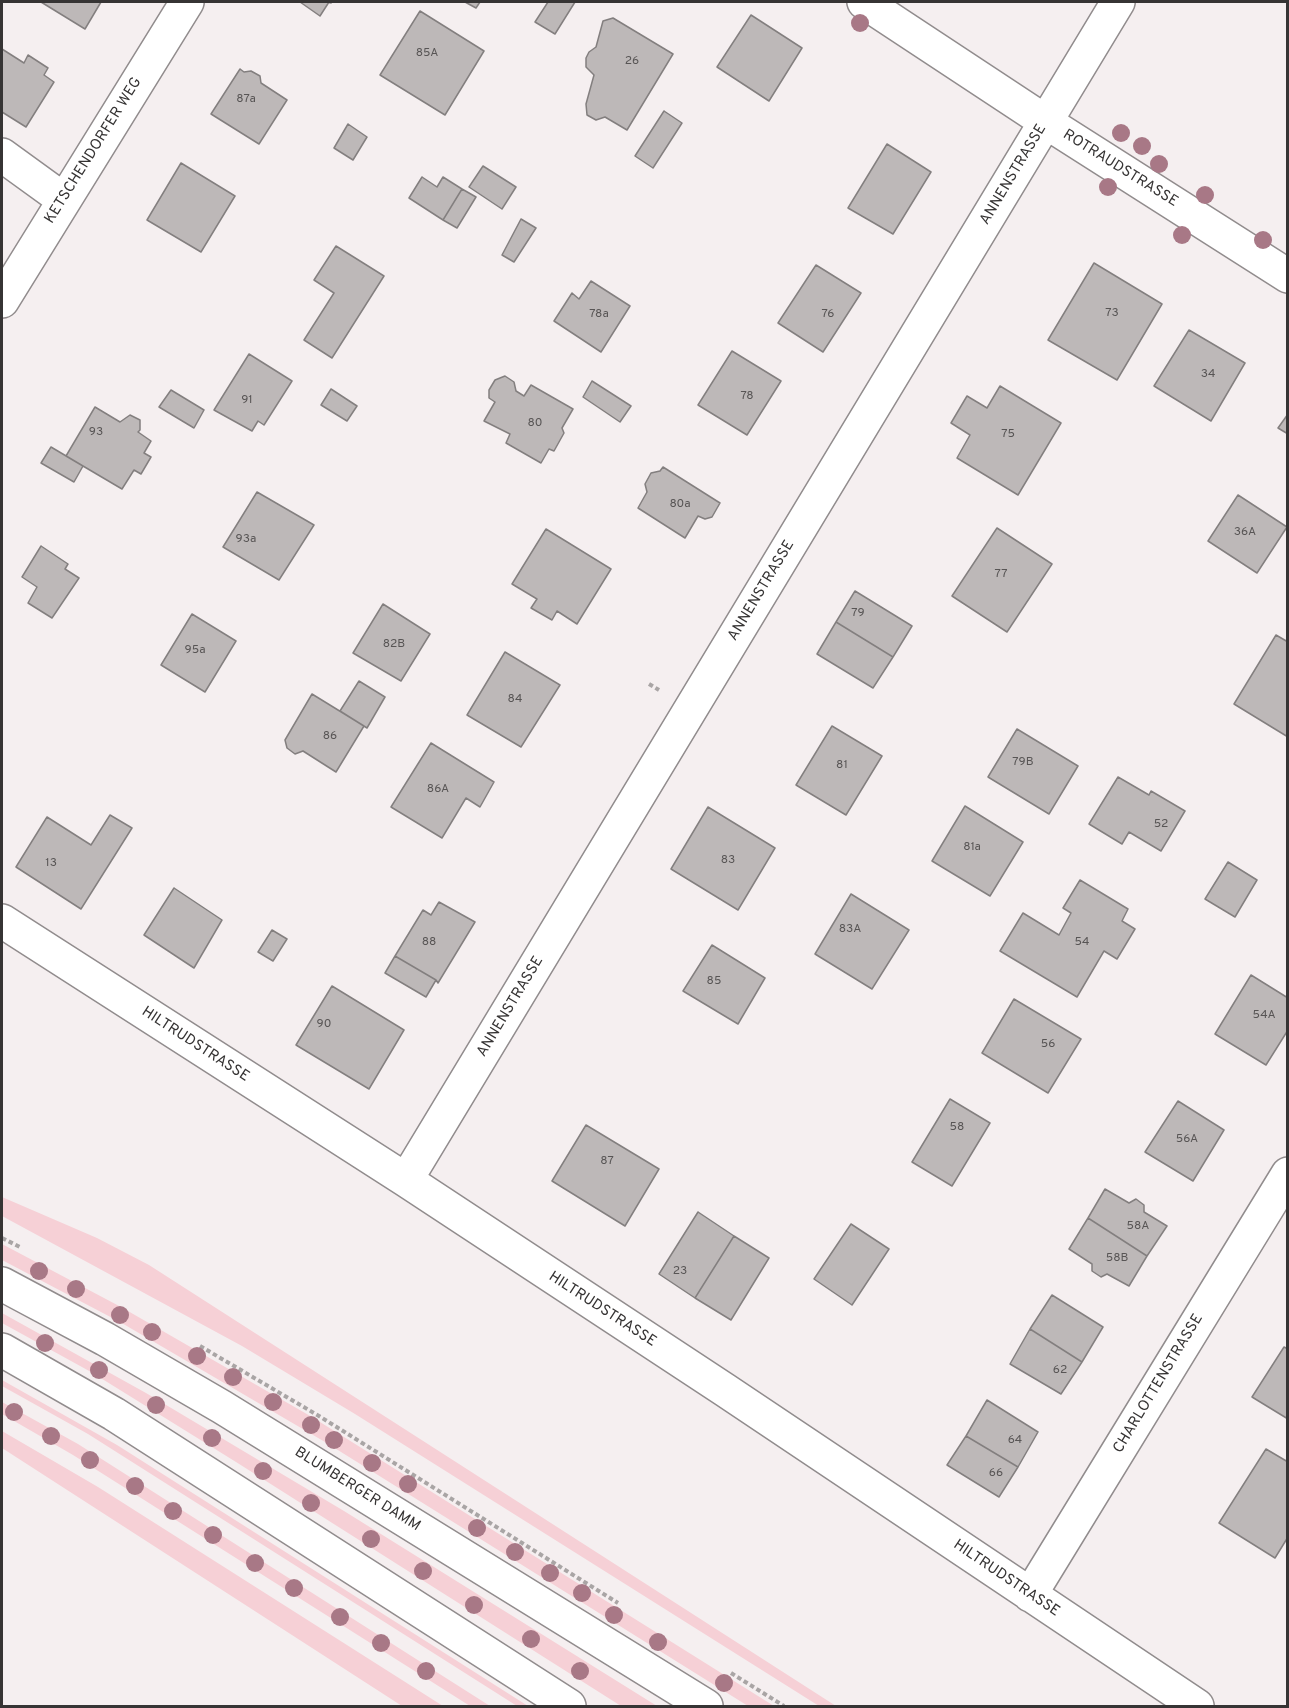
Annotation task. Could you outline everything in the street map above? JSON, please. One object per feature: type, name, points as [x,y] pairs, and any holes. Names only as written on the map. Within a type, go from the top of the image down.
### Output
[{"type":"street","name":"KETSCHENDORFER WEG","points":[[2,301],[187,2]]},
{"type":"street","name":"ROTRAUDSTRASSE","points":[[864,2],[1287,276]]},
{"type":"street","name":"ANNENSTRASSE","points":[[406,1180],[1118,2]]},
{"type":"street","points":[[2,155],[64,200]]},
{"type":"street","name":"HILTRUDSTRASSE","points":[[2,921],[406,1180],[705,1377],[1197,1707]]},
{"type":"street","name":"CHARLOTTENSTRASSE","points":[[1030,1595],[1287,1174]]},
{"type":"street","name":"BLUMBERGER DAMM","points":[[2,1284],[105,1339],[222,1407],[706,1707]]},
{"type":"street","points":[[2,1350],[114,1414],[569,1707]]},
{"type":"shaded area","points":[[2,1197],[97,1238],[149,1265],[836,1706],[819,1706],[355,1414],[242,1346],[2,1216]]},
{"type":"shaded area","points":[[2,1244],[121,1307],[312,1417],[774,1706],[748,1706],[325,1442],[120,1322],[2,1260]]},
{"type":"shaded area","points":[[2,1313],[146,1393],[344,1511],[657,1706],[621,1706],[91,1372],[2,1323]]},
{"type":"shaded area","points":[[2,1380],[117,1445],[528,1706],[517,1706],[88,1434],[2,1386]]},
{"type":"shaded area","points":[[2,1402],[78,1444],[490,1706],[470,1706],[73,1455],[2,1414]]},
{"type":"shaded area","points":[[2,1431],[98,1487],[443,1706],[402,1706],[2,1448]]},
{"type":"building","points":[[41,2],[101,2],[85,29]]},
{"type":"building","points":[[300,2],[329,2],[320,16]]},
{"type":"building","points":[[465,2],[480,2],[476,8]]},
{"type":"building","points":[[548,2],[575,2],[555,34],[535,22]]},
{"type":"building","points":[[420,11],[484,51],[445,115],[380,75]]},
{"type":"building","points":[[751,15],[802,48],[769,101],[717,67]]},
{"type":"building","points":[[613,18],[673,54],[627,130],[605,117],[596,120],[587,115],[586,104],[594,75],[586,67],[586,58],[589,52],[596,47],[603,21]]},
{"type":"building","points":[[2,49],[24,63],[28,55],[48,68],[44,75],[54,82],[26,127],[2,112]]},
{"type":"building","points":[[240,69],[260,76],[261,83],[287,100],[259,144],[211,114]]},
{"type":"building","points":[[664,111],[682,123],[653,168],[635,156]]},
{"type":"building","points":[[348,124],[367,137],[353,160],[334,148]]},
{"type":"building","points":[[887,144],[931,172],[893,234],[848,208]]},
{"type":"building","points":[[181,163],[235,196],[201,252],[147,220]]},
{"type":"building","points":[[483,166],[516,187],[502,209],[469,187]]},
{"type":"building","points":[[422,177],[437,187],[443,177],[462,189],[443,220],[409,198]]},
{"type":"building","points":[[462,189],[476,197],[457,228],[443,220]]},
{"type":"building","points":[[521,219],[536,228],[514,262],[502,255]]},
{"type":"building","points":[[336,246],[384,276],[332,358],[304,340],[334,293],[314,280]]},
{"type":"building","points":[[1094,263],[1162,304],[1117,380],[1048,340]]},
{"type":"building","points":[[816,265],[861,293],[823,352],[778,323]]},
{"type":"building","points":[[591,281],[630,306],[601,352],[554,321],[572,293],[579,299]]},
{"type":"building","points":[[1189,330],[1245,363],[1211,421],[1154,386]]},
{"type":"building","points":[[732,351],[781,381],[747,435],[698,405]]},
{"type":"building","points":[[249,354],[292,381],[264,425],[258,421],[252,431],[214,410]]},
{"type":"building","points":[[505,376],[514,382],[516,391],[524,396],[531,385],[573,409],[562,428],[564,433],[554,451],[549,449],[541,463],[506,443],[510,434],[484,421],[495,402],[489,398],[489,390],[495,380]]},
{"type":"building","points":[[592,381],[631,406],[620,422],[583,397]]},
{"type":"building","points":[[1000,386],[1061,423],[1018,495],[957,458],[970,435],[951,423],[967,396],[987,408]]},
{"type":"building","points":[[331,389],[357,406],[347,421],[321,405]]},
{"type":"building","points":[[171,390],[204,410],[194,428],[159,407]]},
{"type":"building","points":[[95,407],[120,422],[130,415],[140,420],[138,432],[151,441],[144,453],[151,457],[141,474],[134,470],[122,489],[66,456]]},
{"type":"building","points":[[1288,414],[1288,434],[1278,428]]},
{"type":"building","points":[[51,447],[83,466],[74,482],[41,463]]},
{"type":"building","points":[[663,467],[720,503],[712,517],[705,519],[698,516],[685,538],[638,508],[647,492],[645,484],[651,473],[660,471]]},
{"type":"building","points":[[257,492],[314,525],[279,580],[223,547]]},
{"type":"building","points":[[1238,495],[1287,527],[1257,573],[1208,541]]},
{"type":"building","points":[[997,528],[1052,564],[1007,632],[952,596]]},
{"type":"building","points":[[546,529],[611,569],[577,624],[557,611],[552,620],[531,608],[537,599],[512,584]]},
{"type":"building","points":[[41,546],[68,564],[65,569],[79,578],[52,618],[28,603],[37,587],[22,577]]},
{"type":"building","points":[[855,591],[912,626],[893,657],[836,622]]},
{"type":"building","points":[[383,604],[430,634],[401,681],[353,653]]},
{"type":"building","points":[[192,614],[236,641],[205,692],[161,665]]},
{"type":"building","points":[[836,622],[893,657],[873,688],[817,654]]},
{"type":"building","points":[[1276,635],[1288,642],[1288,737],[1234,704]]},
{"type":"building","points":[[505,652],[560,685],[521,747],[467,715]]},
{"type":"building","points":[[359,681],[385,697],[367,728],[340,711]]},
{"type":"building","points":[[312,694],[364,726],[336,772],[303,751],[295,754],[287,748],[285,740]]},
{"type":"building","points":[[832,726],[882,756],[846,815],[796,785]]},
{"type":"building","points":[[1017,729],[1078,766],[1049,814],[988,777]]},
{"type":"building","points":[[431,743],[494,782],[480,807],[466,798],[442,838],[391,807]]},
{"type":"building","points":[[1118,777],[1149,795],[1151,791],[1185,811],[1161,851],[1129,832],[1122,844],[1089,824]]},
{"type":"building","points":[[965,806],[1023,842],[990,896],[932,861]]},
{"type":"building","points":[[708,807],[775,848],[738,910],[671,869]]},
{"type":"building","points":[[110,815],[132,828],[81,909],[16,867],[47,817],[91,845]]},
{"type":"building","points":[[1228,862],[1257,880],[1235,917],[1205,899]]},
{"type":"building","points":[[1080,880],[1128,909],[1122,921],[1135,929],[1117,959],[1104,951],[1077,997],[1000,951],[1023,913],[1059,935],[1071,913],[1063,908]]},
{"type":"building","points":[[174,888],[222,920],[194,968],[144,935]]},
{"type":"building","points":[[851,894],[909,930],[872,989],[815,954]]},
{"type":"building","points":[[439,902],[475,922],[438,983],[395,956],[423,910],[431,915]]},
{"type":"building","points":[[272,930],[287,939],[273,961],[258,952]]},
{"type":"building","points":[[712,945],[765,978],[738,1024],[683,991]]},
{"type":"building","points":[[395,956],[436,980],[426,997],[385,973]]},
{"type":"building","points":[[1251,975],[1288,998],[1288,1030],[1266,1065],[1215,1034]]},
{"type":"building","points":[[332,986],[404,1030],[369,1089],[296,1045]]},
{"type":"building","points":[[1014,999],[1081,1039],[1048,1093],[982,1053]]},
{"type":"building","points":[[950,1099],[990,1123],[952,1186],[912,1162]]},
{"type":"building","points":[[1178,1101],[1224,1130],[1193,1181],[1145,1152]]},
{"type":"building","points":[[586,1125],[659,1169],[625,1226],[552,1181]]},
{"type":"building","points":[[1105,1189],[1129,1203],[1136,1199],[1144,1205],[1144,1212],[1167,1226],[1147,1256],[1088,1218]]},
{"type":"building","points":[[698,1212],[734,1236],[695,1298],[659,1274]]},
{"type":"building","points":[[1088,1218],[1147,1256],[1129,1286],[1107,1274],[1101,1277],[1092,1271],[1092,1264],[1069,1249]]},
{"type":"building","points":[[851,1224],[889,1249],[852,1305],[814,1279]]},
{"type":"building","points":[[734,1236],[769,1258],[731,1320],[695,1298]]},
{"type":"building","points":[[1052,1295],[1103,1327],[1082,1362],[1030,1329]]},
{"type":"building","points":[[1030,1329],[1082,1362],[1061,1394],[1010,1364]]},
{"type":"building","points":[[1284,1347],[1288,1349],[1288,1419],[1252,1397]]},
{"type":"building","points":[[987,1400],[1038,1432],[1018,1467],[966,1436]]},
{"type":"building","points":[[966,1436],[1018,1467],[999,1497],[947,1465]]},
{"type":"building","points":[[1266,1449],[1288,1462],[1288,1537],[1275,1558],[1219,1523]]}]
